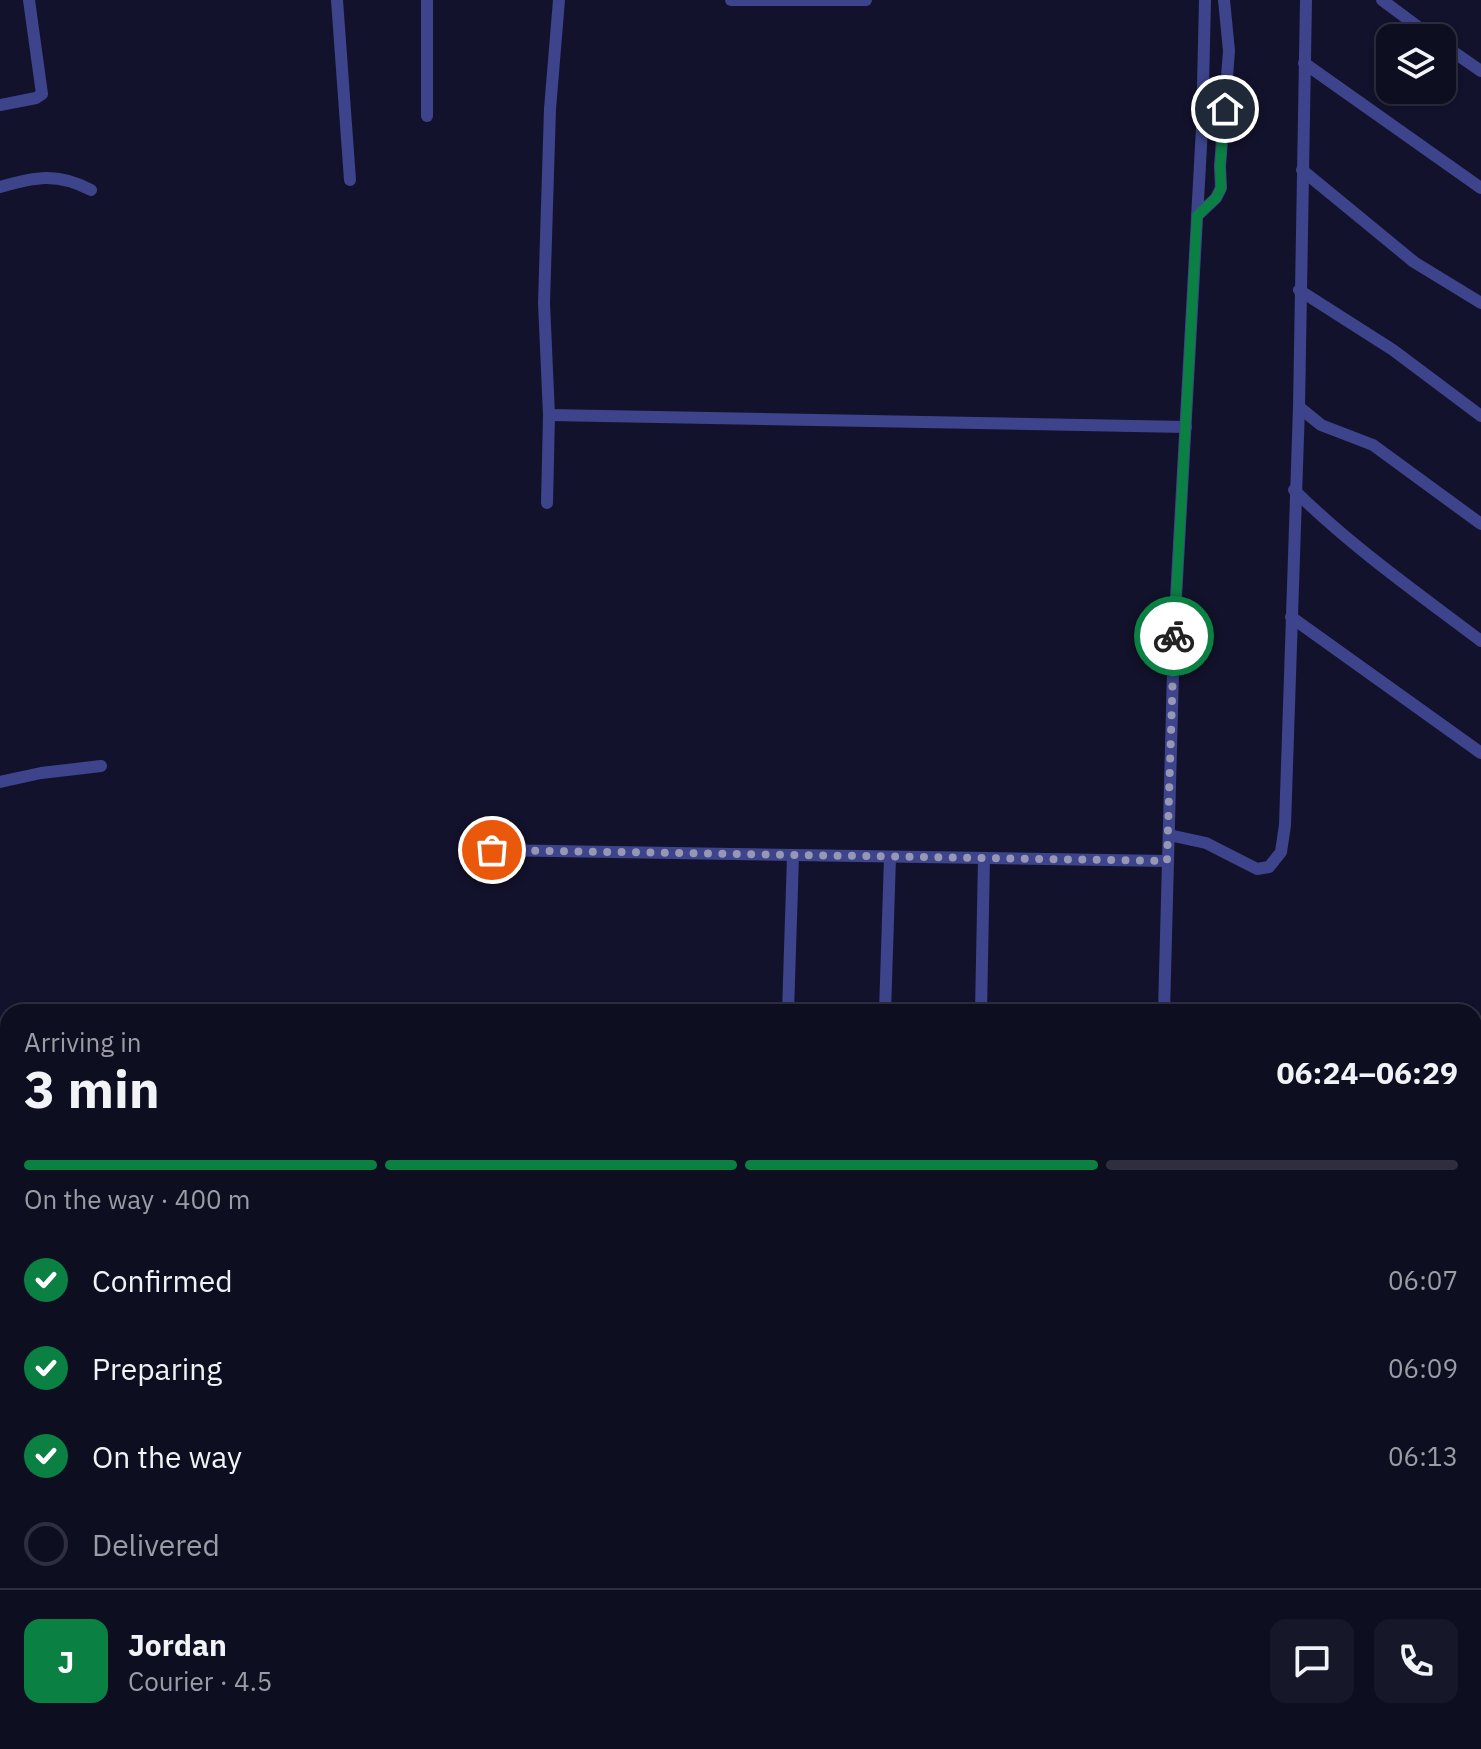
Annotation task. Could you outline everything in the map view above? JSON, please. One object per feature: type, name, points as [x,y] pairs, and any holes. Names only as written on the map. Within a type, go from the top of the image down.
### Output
[{"type":"street","points":[[0,105],[42,94],[29,0]]},
{"type":"street","points":[[337,0],[350,180]]},
{"type":"street","points":[[427,0],[427,116]]},
{"type":"street","points":[[547,503],[549,415],[544,303],[550,109],[559,0]]},
{"type":"street","points":[[731,0],[866,0]]},
{"type":"street","points":[[1164,1004],[1174,634],[1197,216],[1205,0]]},
{"type":"street","points":[[1197,216],[1216,198],[1221,188],[1229,51],[1224,0]]},
{"type":"street","points":[[1169,835],[1206,843],[1257,869],[1269,867],[1281,852],[1285,825],[1299,407],[1306,0]]},
{"type":"street","points":[[1382,0],[1414,24]]},
{"type":"street","points":[[1456,54],[1481,71]]},
{"type":"street","points":[[1304,63],[1481,188]]},
{"type":"street","points":[[1302,170],[1414,262],[1481,303]]},
{"type":"street","points":[[0,187],[55,177],[74,181],[91,190]]},
{"type":"street","points":[[1299,290],[1393,350],[1481,416]]},
{"type":"street","points":[[1299,407],[1321,425],[1373,445],[1481,524]]},
{"type":"street","points":[[549,415],[1186,427]]},
{"type":"street","points":[[1294,490],[1333,529],[1481,641]]},
{"type":"street","points":[[1291,617],[1481,753]]},
{"type":"street","points":[[0,782],[41,773],[101,766]]},
{"type":"street","points":[[492,850],[1167,861]]},
{"type":"street","points":[[788,1004],[793,856]]},
{"type":"street","points":[[885,1004],[890,857]]},
{"type":"street","points":[[981,1004],[984,858]]},
{"type":"way so far","points":[[492,850],[1167,861],[1174,636]]},
{"type":"route","points":[[1174,636],[1197,216],[1220,193],[1225,109]]}]
